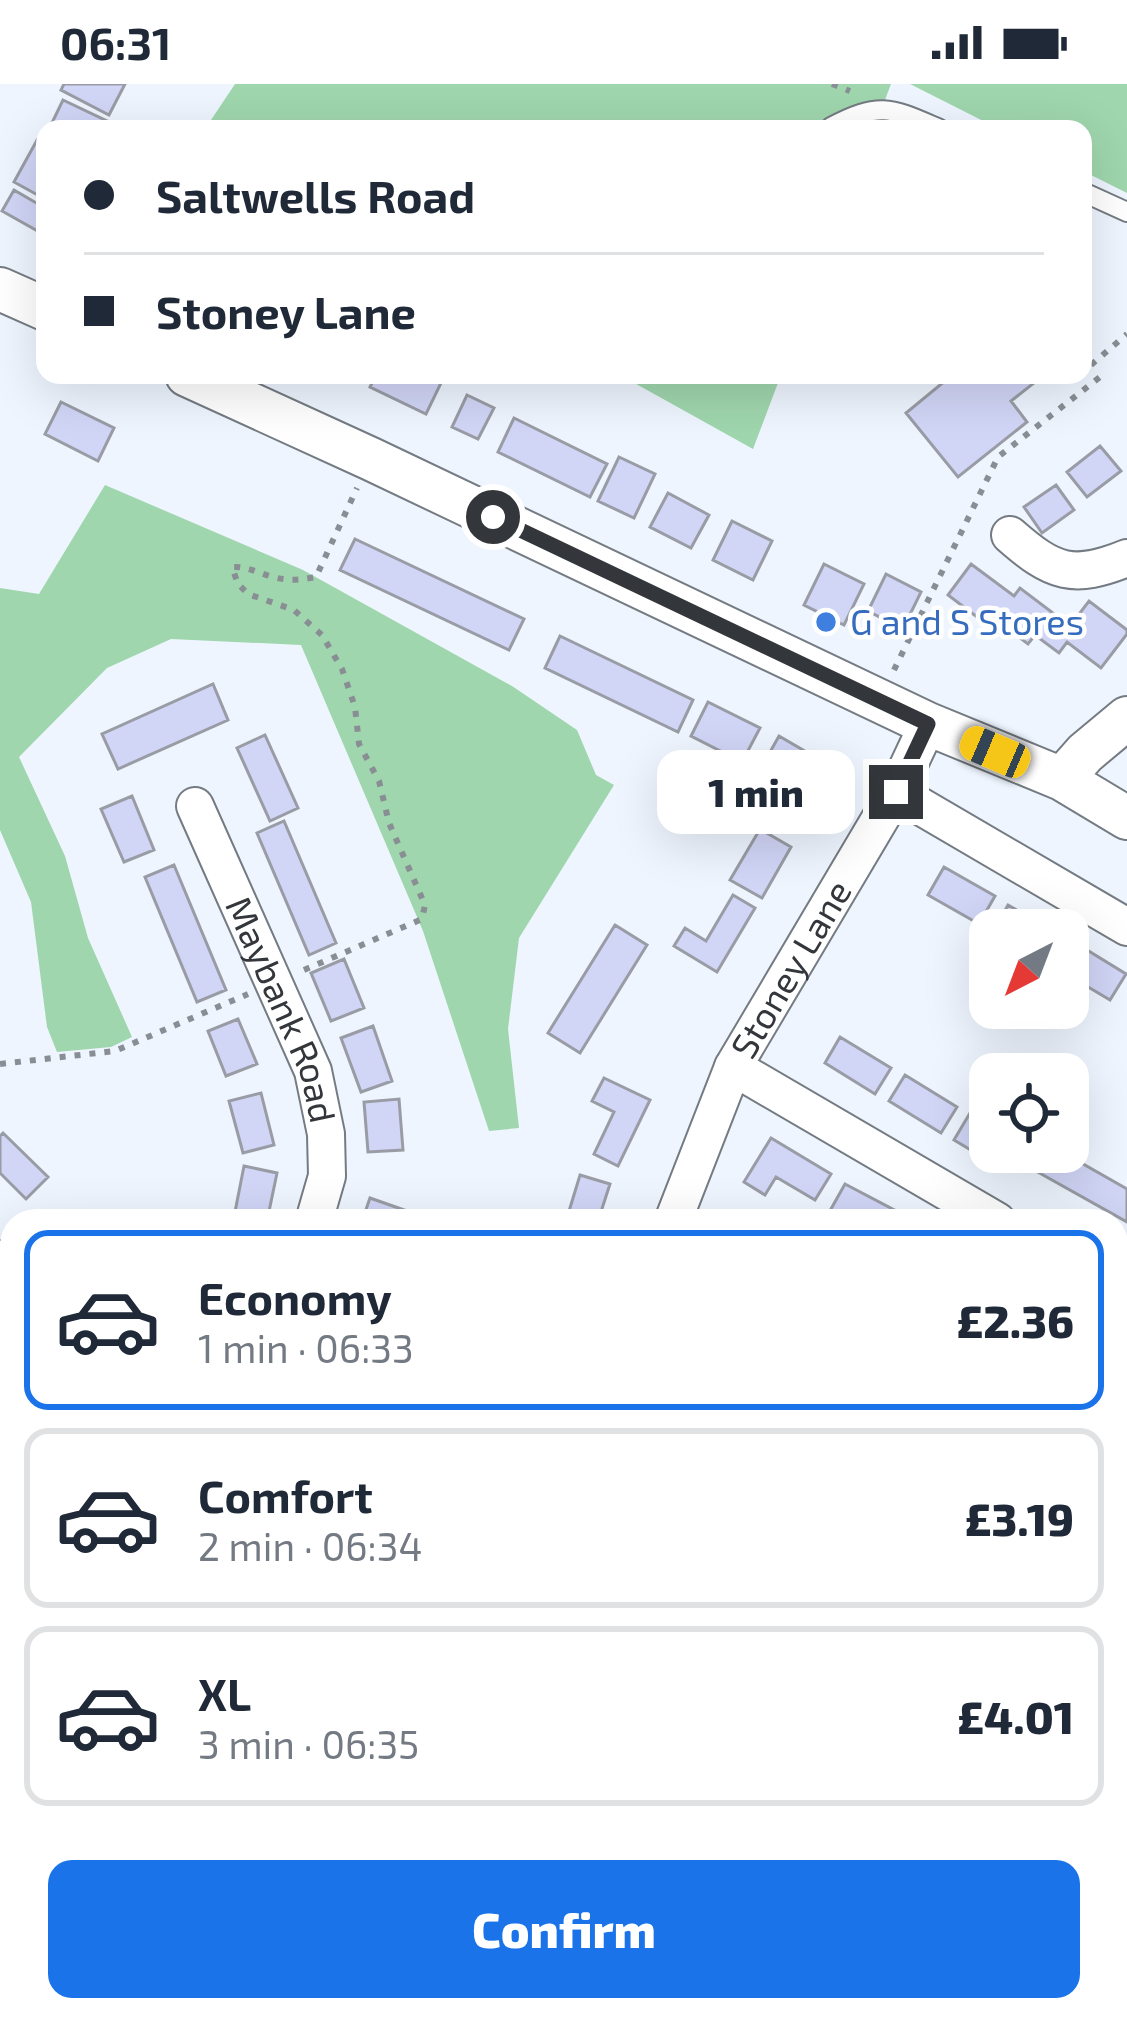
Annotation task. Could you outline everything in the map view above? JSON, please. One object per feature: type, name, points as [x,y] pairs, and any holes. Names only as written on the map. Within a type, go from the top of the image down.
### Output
[{"type":"street","points":[[0,289],[36,305]]},
{"type":"street","points":[[207,384],[928,724],[1062,779],[1127,818]]},
{"type":"street","points":[[1010,536],[1053,567],[1100,569],[1127,558]]},
{"type":"street","points":[[1062,779],[1084,753],[1127,718]]},
{"type":"street","name":"Stoney Lane","points":[[678,1209],[733,1067],[896,792],[928,724]]},
{"type":"street","points":[[896,792],[1127,927]]},
{"type":"street","name":"Maybank Road","points":[[195,806],[313,1071],[326,1134],[327,1176],[317,1209]]},
{"type":"street","points":[[733,1067],[976,1209]]},
{"type":"lane","points":[[845,120],[862,111],[898,110],[920,120]]},
{"type":"lane","points":[[1092,196],[1127,212]]},
{"type":"path","points":[[1092,364],[1127,334]]},
{"type":"path","points":[[0,1064],[115,1051],[422,919],[425,904],[389,823],[379,781],[359,744],[355,707],[342,669],[322,635],[294,610],[248,594],[232,568],[241,566],[295,580],[316,577],[371,459]]},
{"type":"green space","points":[[235,84],[891,84],[877,120],[211,120]]},
{"type":"green space","points":[[910,84],[1127,84],[1127,193],[1092,176],[1092,120],[981,120]]},
{"type":"green space","points":[[636,384],[778,384],[753,449]]},
{"type":"green space","points":[[105,485],[303,570],[512,686],[577,730],[596,775],[614,785],[519,938],[508,1029],[519,1128],[489,1131],[423,931],[301,645],[171,639],[107,668],[19,757],[65,856],[88,938],[132,1037],[111,1047],[57,1052],[47,1027],[31,902],[0,830],[0,588],[39,594]]},
{"type":"building","points":[[64,84],[125,84],[109,115],[61,90]]},
{"type":"building","points":[[63,100],[105,120],[53,120]]},
{"type":"building","points":[[36,142],[36,194],[14,182]]},
{"type":"building","points":[[14,190],[36,203],[36,230],[2,211]]},
{"type":"building","points":[[372,384],[441,384],[426,414]]},
{"type":"building","points":[[941,384],[1033,384],[1011,401],[1027,422],[958,477],[906,413]]},
{"type":"building","points":[[467,395],[494,408],[478,439],[452,427]]},
{"type":"building","points":[[61,402],[114,428],[98,461],[45,434]]},
{"type":"building","points":[[514,418],[607,464],[590,497],[498,452]]},
{"type":"building","points":[[1100,446],[1121,471],[1087,497],[1067,472]]},
{"type":"building","points":[[619,457],[655,474],[634,518],[598,501]]},
{"type":"building","points":[[1056,485],[1074,510],[1042,533],[1024,507]]},
{"type":"building","points":[[668,493],[709,515],[691,548],[650,527]]},
{"type":"building","points":[[732,521],[772,541],[753,580],[713,560]]},
{"type":"building","points":[[355,539],[524,619],[509,650],[340,570]]},
{"type":"building","points":[[824,564],[864,584],[844,625],[804,605]]},
{"type":"building","points":[[971,564],[1014,596],[1020,588],[1070,626],[1089,601],[1127,634],[1101,668],[1067,642],[1059,653],[1035,635],[1028,644],[983,610],[977,617],[948,595]]},
{"type":"building","points":[[886,574],[921,592],[903,629],[868,611]]},
{"type":"building","points":[[560,636],[693,700],[678,732],[545,668]]},
{"type":"building","points":[[213,684],[228,720],[118,769],[102,734]]},
{"type":"building","points":[[708,702],[760,728],[742,762],[691,736]]},
{"type":"building","points":[[265,735],[298,808],[270,821],[237,748]]},
{"type":"building","points":[[779,736],[834,768],[799,831],[779,820],[801,781],[765,761]]},
{"type":"building","points":[[132,796],[154,850],[124,862],[101,809]]},
{"type":"building","points":[[284,821],[336,943],[309,955],[257,833]]},
{"type":"building","points":[[760,829],[791,847],[762,898],[730,880]]},
{"type":"building","points":[[174,865],[226,990],[197,1002],[145,877]]},
{"type":"building","points":[[944,867],[995,896],[988,909],[969,909],[969,918],[928,895]]},
{"type":"building","points":[[733,895],[755,908],[717,972],[674,946],[685,928],[706,941]]},
{"type":"building","points":[[615,925],[647,945],[580,1053],[548,1033]]},
{"type":"building","points":[[1089,951],[1126,974],[1110,1000],[1089,988]]},
{"type":"building","points":[[344,959],[364,1008],[331,1021],[311,973]]},
{"type":"building","points":[[238,1019],[257,1064],[226,1076],[208,1031]]},
{"type":"building","points":[[373,1026],[392,1081],[361,1092],[341,1038]]},
{"type":"building","points":[[840,1037],[891,1068],[875,1094],[825,1063]]},
{"type":"building","points":[[905,1075],[957,1107],[941,1133],[889,1101]]},
{"type":"building","points":[[604,1078],[650,1100],[618,1166],[594,1154],[614,1112],[592,1101]]},
{"type":"building","points":[[261,1093],[274,1145],[243,1153],[229,1101]]},
{"type":"building","points":[[399,1099],[403,1150],[368,1152],[364,1102]]},
{"type":"building","points":[[969,1115],[969,1149],[954,1140]]},
{"type":"building","points":[[3,1133],[48,1177],[26,1199],[0,1173]]},
{"type":"building","points":[[771,1138],[831,1174],[815,1200],[776,1177],[765,1195],[744,1182]]},
{"type":"building","points":[[244,1166],[277,1173],[270,1209],[236,1209]]},
{"type":"building","points":[[1089,1167],[1127,1189],[1127,1209],[1104,1209],[1040,1173],[1089,1173]]},
{"type":"building","points":[[580,1175],[610,1184],[602,1209],[570,1209]]},
{"type":"building","points":[[845,1184],[892,1209],[831,1209]]},
{"type":"building","points":[[370,1198],[401,1209],[366,1209]]},
{"type":"place","name":"G and S Stores","points":[[826,622]]},
{"type":"route","points":[[493,517],[928,724],[896,792]]}]
